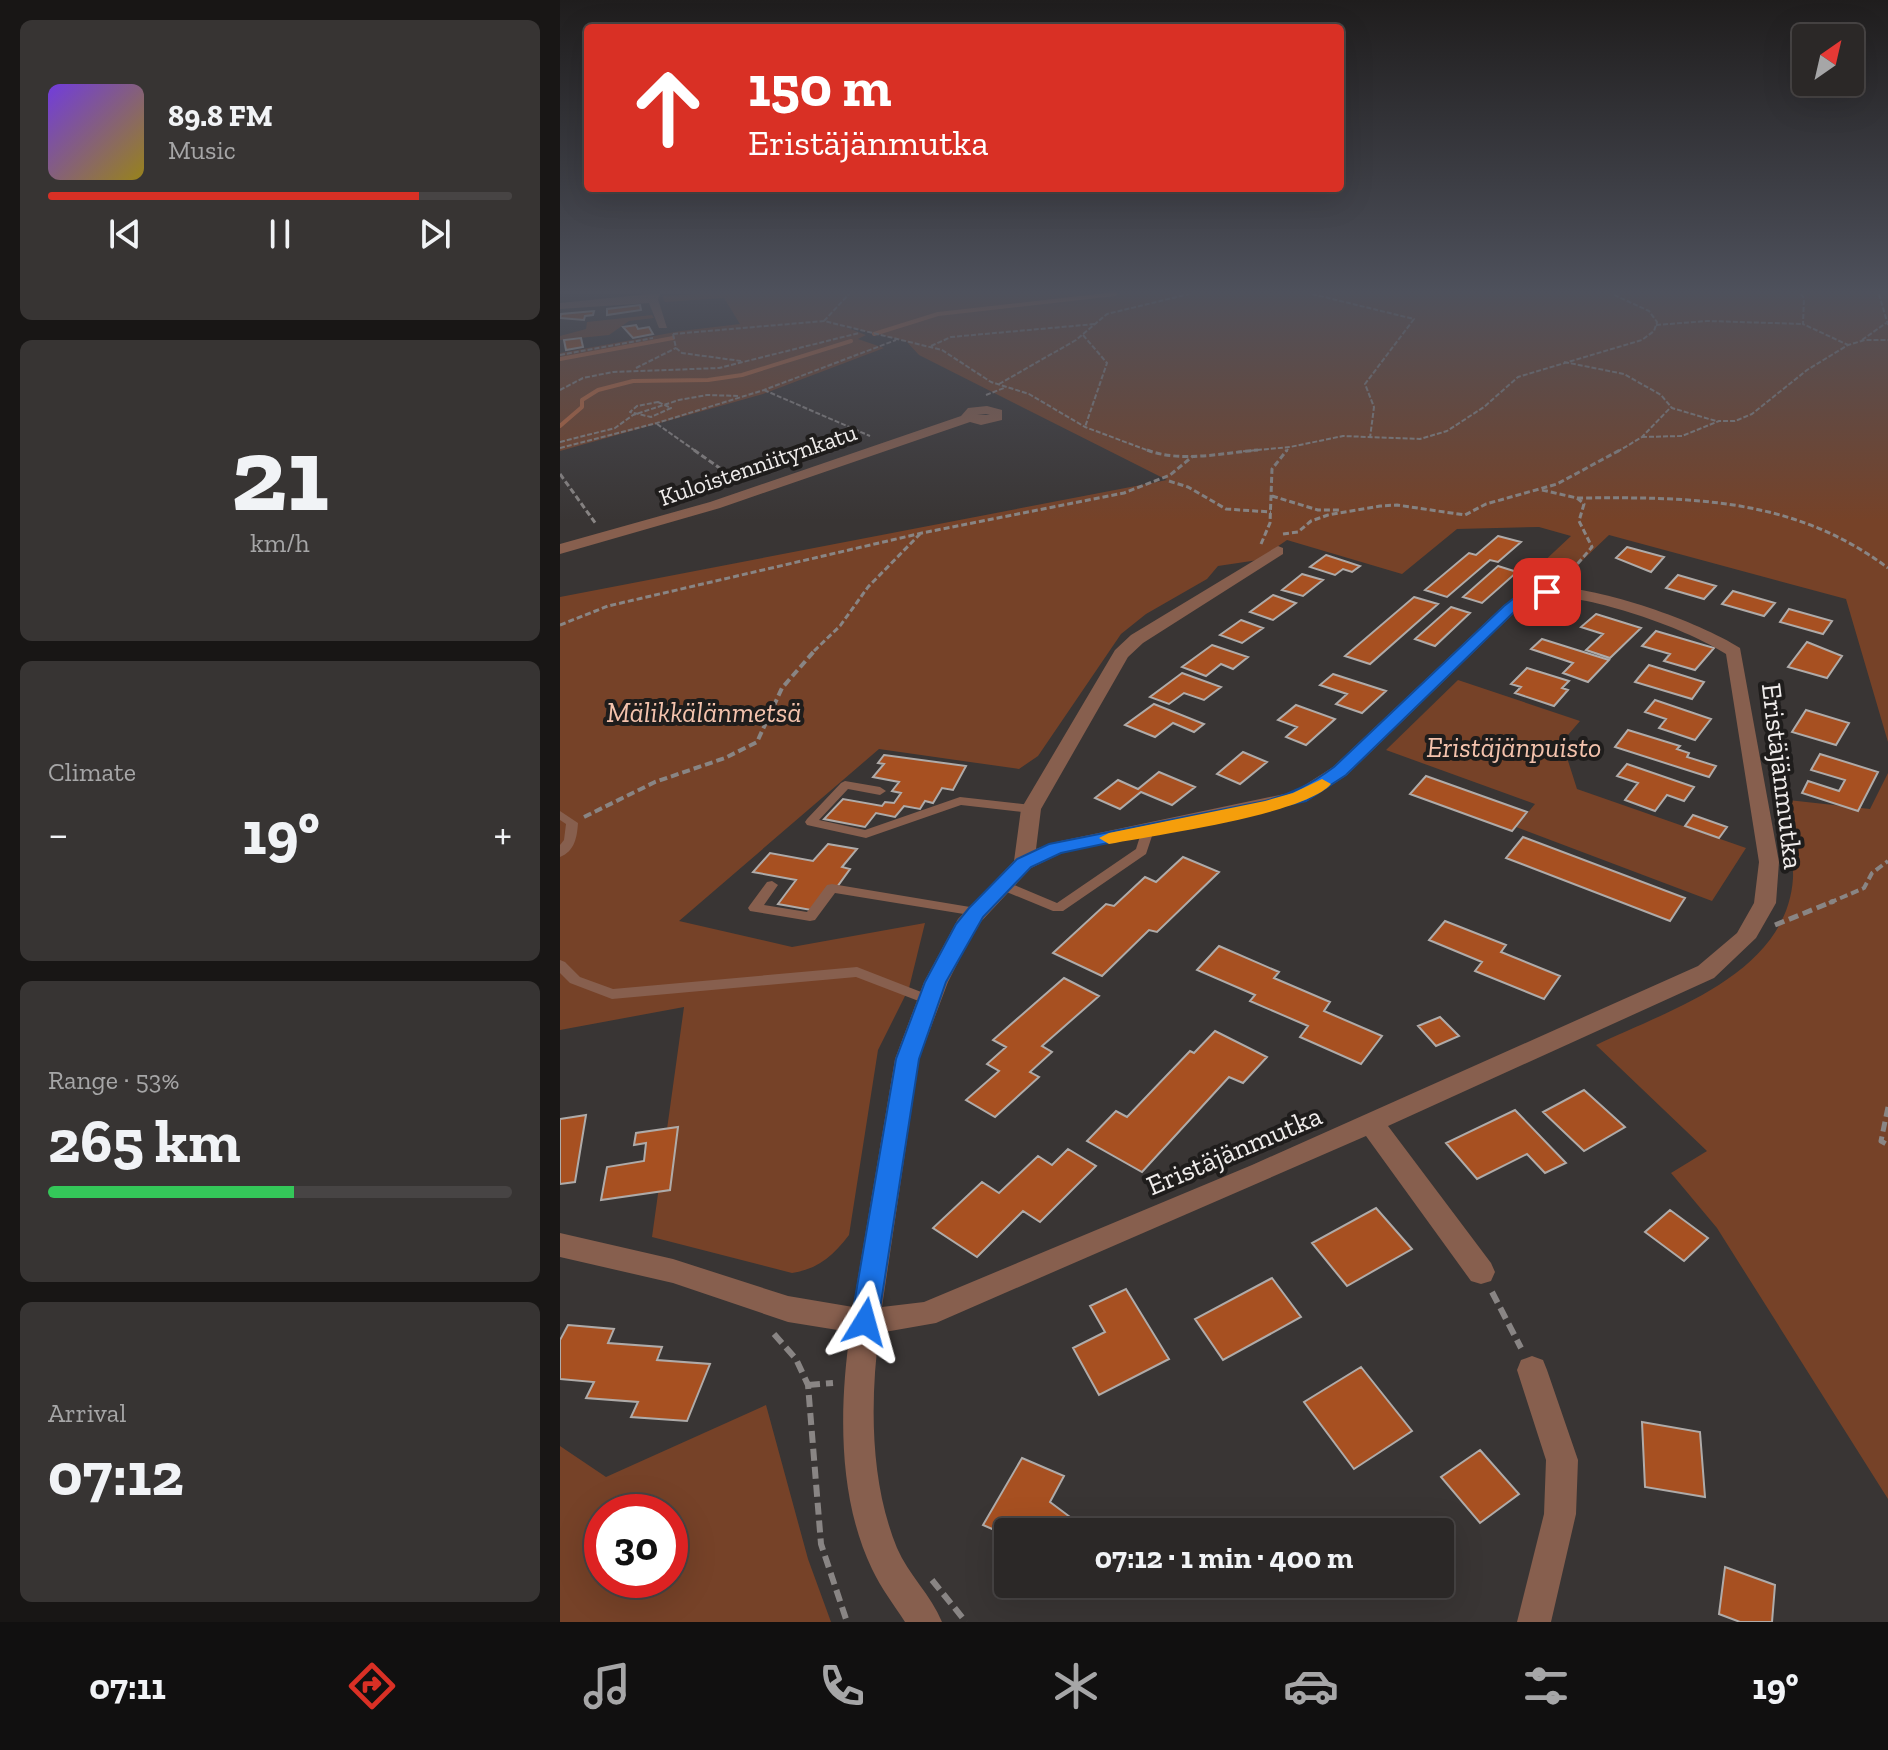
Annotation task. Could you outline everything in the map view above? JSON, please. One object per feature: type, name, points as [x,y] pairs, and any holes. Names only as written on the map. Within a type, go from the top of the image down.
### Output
[{"type":"street","name":"Kuloistenniitynkatu","points":[[560,549],[756,493],[968,418],[969,413],[982,410],[995,412],[997,417],[1013,424]]},
{"type":"street","points":[[925,1622],[885,1560],[868,1510],[858,1380],[907,1059],[929,1000],[966,924],[1024,863],[1031,809],[1121,654],[1137,639],[1247,569],[1271,544]]},
{"type":"street","name":"Eristäjänmutka","points":[[560,1245],[673,1271],[788,1309],[865,1322],[926,1314],[1371,1123],[1706,972],[1745,938],[1765,903],[1769,862],[1734,652],[1722,641],[1695,629],[1556,593],[1523,598],[1509,609],[1340,771],[1300,797],[1056,848],[1024,863]]},
{"type":"street","points":[[1371,1123],[1481,1272]]},
{"type":"street","points":[[1532,1370],[1562,1460],[1560,1514],[1534,1622]]},
{"type":"lane","points":[[880,791],[845,785],[811,822],[866,834],[960,801],[1031,809]]},
{"type":"lane","points":[[560,815],[572,823],[570,841],[560,853]]},
{"type":"lane","points":[[1002,885],[1058,908],[1142,851],[1148,830]]},
{"type":"lane","points":[[772,885],[755,908],[810,917],[832,888],[976,912]]},
{"type":"lane","points":[[560,965],[575,980],[612,994],[857,972],[929,1000]]},
{"type":"path","points":[[560,387],[630,370],[644,370]]},
{"type":"path","points":[[560,448],[667,420],[818,370]]},
{"type":"path","points":[[974,370],[998,385],[1029,394],[1085,427],[1160,455],[1193,456],[1290,447],[1343,436],[1420,439],[1447,431],[1484,407],[1518,377],[1540,370]]},
{"type":"path","points":[[998,385],[1029,370]]},
{"type":"path","points":[[1085,427],[1105,370]]},
{"type":"path","points":[[1370,438],[1374,407],[1365,384],[1376,370]]},
{"type":"path","points":[[1602,370],[1624,374],[1661,395],[1671,407],[1691,416],[1735,421],[1752,414],[1808,370]]},
{"type":"path","points":[[764,390],[879,440]]},
{"type":"path","points":[[560,442],[615,428],[633,415],[667,403],[707,395],[744,396]]},
{"type":"path","points":[[633,415],[631,410],[641,404],[667,403]]},
{"type":"path","points":[[633,415],[658,415],[670,410],[667,403]]},
{"type":"path","points":[[1272,496],[1318,510],[1397,505],[1465,515],[1486,504],[1557,484],[1583,472],[1642,437],[1671,407]]},
{"type":"path","points":[[658,415],[667,420]]},
{"type":"path","points":[[1642,437],[1682,436],[1719,421]]},
{"type":"path","points":[[657,423],[746,487]]},
{"type":"path","points":[[1271,544],[1272,469],[1290,447]]},
{"type":"path","points":[[560,625],[608,606],[922,533],[1124,493],[1147,482],[1168,478],[1193,456]]},
{"type":"path","points":[[560,474],[600,529]]},
{"type":"path","points":[[1169,481],[1188,487],[1226,509],[1271,512]]},
{"type":"path","points":[[1537,489],[1577,498],[1682,499],[1770,513],[1809,523],[1847,538],[1888,568]]},
{"type":"path","points":[[1556,593],[1560,577],[1573,569],[1592,547],[1579,521],[1584,504],[1577,498]]},
{"type":"path","points":[[1247,569],[1271,544],[1298,532],[1311,521],[1357,509]]},
{"type":"path","points":[[572,823],[655,782],[725,758],[757,742],[782,688],[802,663],[840,626],[868,587],[922,533]]},
{"type":"path","points":[[1745,938],[1864,888],[1872,873],[1888,861]]},
{"type":"path","points":[[1888,1107],[1881,1141],[1888,1145]]},
{"type":"path","points":[[1481,1272],[1532,1370]]},
{"type":"path","points":[[774,1334],[796,1359],[808,1385],[821,1544],[847,1622]]},
{"type":"green space","name":"Mälikkälänmetsä","points":[[560,370],[827,370],[763,394],[560,451]]},
{"type":"green space","name":"Mälikkälänmetsä","points":[[948,370],[1888,370],[1888,742],[1846,599],[1609,535],[1568,574],[1539,566],[1571,536],[1539,527],[1457,529],[1402,574],[1287,540],[1258,560],[1218,566],[1207,579],[1146,614],[1121,634],[1038,756],[1019,769],[879,749],[679,921],[792,947],[925,923],[909,988],[878,1050],[849,1235],[843,1242],[817,1265],[792,1273],[652,1237],[684,1007],[560,1030],[560,597],[1167,480]]},
{"type":"green space","name":"Eristäjänpuisto","points":[[1458,680],[1580,721],[1562,742],[1577,789],[1746,848],[1712,901],[1516,827],[1535,804],[1386,750]]},
{"type":"green space","points":[[1888,773],[1888,1499],[1717,1228],[1671,1173],[1707,1151],[1596,1045],[1657,1018],[1720,984],[1747,964],[1770,940],[1786,911],[1793,878],[1779,799],[1870,809]]},
{"type":"green space","points":[[766,1405],[808,1559],[831,1622],[560,1622],[560,1446],[606,1477]]},
{"type":"building","points":[[1498,536],[1521,542],[1498,562],[1490,560],[1447,597],[1425,590],[1469,553],[1476,555]]},
{"type":"building","points":[[1627,547],[1664,557],[1651,572],[1616,558]]},
{"type":"building","points":[[1326,555],[1360,566],[1352,572],[1343,569],[1335,575],[1310,567]]},
{"type":"building","points":[[1498,566],[1517,572],[1482,603],[1463,597]]},
{"type":"building","points":[[1302,574],[1323,580],[1303,596],[1282,590]]},
{"type":"building","points":[[1678,575],[1716,586],[1704,599],[1666,588]]},
{"type":"building","points":[[1733,591],[1775,603],[1764,616],[1722,604]]},
{"type":"building","points":[[1273,595],[1296,603],[1273,620],[1250,612]]},
{"type":"building","points":[[1414,597],[1438,604],[1370,664],[1345,656]]},
{"type":"building","points":[[1451,607],[1470,613],[1435,646],[1415,639]]},
{"type":"building","points":[[1789,609],[1832,621],[1823,634],[1780,622]]},
{"type":"building","points":[[1596,614],[1641,628],[1610,658],[1586,650],[1603,634],[1581,627]]},
{"type":"building","points":[[1241,620],[1263,628],[1242,643],[1220,635]]},
{"type":"building","points":[[1656,631],[1714,648],[1695,670],[1664,661],[1670,654],[1642,646]]},
{"type":"building","points":[[1542,639],[1609,660],[1588,682],[1563,673],[1573,663],[1531,649]]},
{"type":"building","points":[[1807,642],[1842,656],[1827,678],[1788,667]]},
{"type":"building","points":[[1212,645],[1248,657],[1233,669],[1221,664],[1206,676],[1182,667]]},
{"type":"building","points":[[1649,665],[1704,682],[1692,699],[1635,682]]},
{"type":"building","points":[[1527,668],[1569,681],[1562,688],[1568,690],[1554,706],[1515,693],[1521,687],[1511,684]]},
{"type":"building","points":[[1182,673],[1221,687],[1204,700],[1184,693],[1169,704],[1150,697]]},
{"type":"building","points":[[1333,674],[1386,691],[1362,713],[1336,704],[1347,694],[1320,685]]},
{"type":"building","points":[[1655,700],[1711,719],[1695,740],[1659,728],[1666,719],[1645,712]]},
{"type":"building","points":[[1154,704],[1204,724],[1194,732],[1173,723],[1155,737],[1125,725]]},
{"type":"building","points":[[1296,705],[1335,719],[1306,745],[1286,737],[1297,727],[1278,720]]},
{"type":"building","points":[[1806,710],[1849,723],[1836,745],[1792,732]]},
{"type":"building","points":[[1628,730],[1680,746],[1677,749],[1689,753],[1687,757],[1716,766],[1709,777],[1615,747]]},
{"type":"building","points":[[1243,752],[1267,762],[1240,784],[1217,774]]},
{"type":"building","points":[[1820,754],[1878,772],[1858,811],[1802,793],[1808,781],[1839,791],[1845,780],[1811,770]]},
{"type":"building","points":[[884,755],[966,766],[953,790],[942,788],[933,803],[925,801],[920,809],[904,806],[895,817],[876,813],[865,827],[824,819],[843,799],[882,806],[885,802],[894,803],[901,793],[892,791],[899,782],[873,777],[884,764],[878,763]]},
{"type":"building","points":[[1627,764],[1694,787],[1684,801],[1667,795],[1655,811],[1625,800],[1638,783],[1617,776]]},
{"type":"building","points":[[1159,772],[1195,787],[1172,805],[1141,792],[1120,809],[1095,798],[1118,780],[1138,789]]},
{"type":"building","points":[[1426,776],[1527,812],[1512,831],[1410,794]]},
{"type":"building","points":[[1693,815],[1727,827],[1719,838],[1685,826]]},
{"type":"building","points":[[1523,837],[1685,898],[1670,921],[1506,858]]},
{"type":"building","points":[[828,844],[857,849],[842,867],[850,869],[837,887],[811,910],[778,904],[796,880],[753,872],[770,853],[813,861]]},
{"type":"building","points":[[1183,857],[1219,872],[1157,932],[1149,930],[1102,976],[1053,953],[1106,904],[1114,906],[1145,877],[1156,882]]},
{"type":"building","points":[[1445,921],[1506,945],[1501,952],[1560,976],[1544,999],[1475,971],[1482,962],[1429,940]]},
{"type":"building","points":[[1219,946],[1279,972],[1274,978],[1330,1002],[1324,1011],[1382,1036],[1361,1064],[1300,1037],[1308,1026],[1250,1001],[1255,995],[1197,970]]},
{"type":"building","points":[[1064,978],[1099,996],[1042,1046],[1052,1052],[1030,1072],[1039,1077],[995,1117],[966,1100],[999,1071],[987,1064],[1006,1047],[993,1040]]},
{"type":"building","points":[[1440,1017],[1459,1036],[1436,1046],[1418,1026]]},
{"type":"building","points":[[1215,1031],[1267,1057],[1243,1083],[1229,1077],[1142,1172],[1087,1141],[1116,1111],[1127,1117],[1190,1051],[1194,1053]]},
{"type":"building","points":[[1584,1090],[1625,1127],[1584,1151],[1543,1112]]},
{"type":"building","points":[[1515,1110],[1566,1163],[1545,1173],[1527,1154],[1477,1179],[1446,1143]]},
{"type":"building","points":[[586,1115],[575,1182],[560,1184],[560,1119]]},
{"type":"building","points":[[678,1127],[670,1190],[601,1200],[607,1167],[644,1161],[646,1143],[634,1145],[636,1133]]},
{"type":"building","points":[[1068,1149],[1096,1166],[1040,1222],[1023,1211],[977,1257],[933,1228],[982,1182],[999,1193],[1038,1156],[1052,1165]]},
{"type":"building","points":[[1376,1208],[1412,1249],[1347,1286],[1312,1243]]},
{"type":"building","points":[[1670,1210],[1708,1238],[1684,1261],[1645,1232]]},
{"type":"building","points":[[1272,1278],[1301,1317],[1223,1360],[1195,1319]]},
{"type":"building","points":[[1126,1289],[1169,1359],[1099,1395],[1073,1348],[1105,1332],[1090,1306]]},
{"type":"building","points":[[568,1325],[614,1329],[608,1343],[662,1347],[657,1360],[710,1364],[687,1421],[631,1417],[638,1402],[586,1398],[594,1382],[560,1379],[560,1340]]},
{"type":"building","points":[[1361,1367],[1412,1431],[1354,1469],[1304,1402]]},
{"type":"building","points":[[1642,1422],[1700,1432],[1705,1497],[1645,1487]]},
{"type":"building","points":[[1480,1450],[1519,1494],[1480,1523],[1441,1477]]},
{"type":"building","points":[[1022,1458],[1064,1476],[1050,1502],[1069,1518],[994,1518],[994,1530],[983,1525]]},
{"type":"building","points":[[1725,1567],[1775,1585],[1772,1622],[1740,1622],[1719,1614]]},
{"type":"waterway","points":[[560,426],[582,407],[582,400],[598,390],[633,381],[708,380],[759,370]]},
{"type":"slow traffic","points":[[1109,838],[1267,806],[1300,797],[1322,784]]},
{"type":"route","points":[[865,1322],[907,1059],[936,982],[966,924],[976,912],[1024,863],[1056,848],[1267,806],[1300,797],[1319,787],[1340,771],[1509,609],[1523,598],[1547,592]]}]
